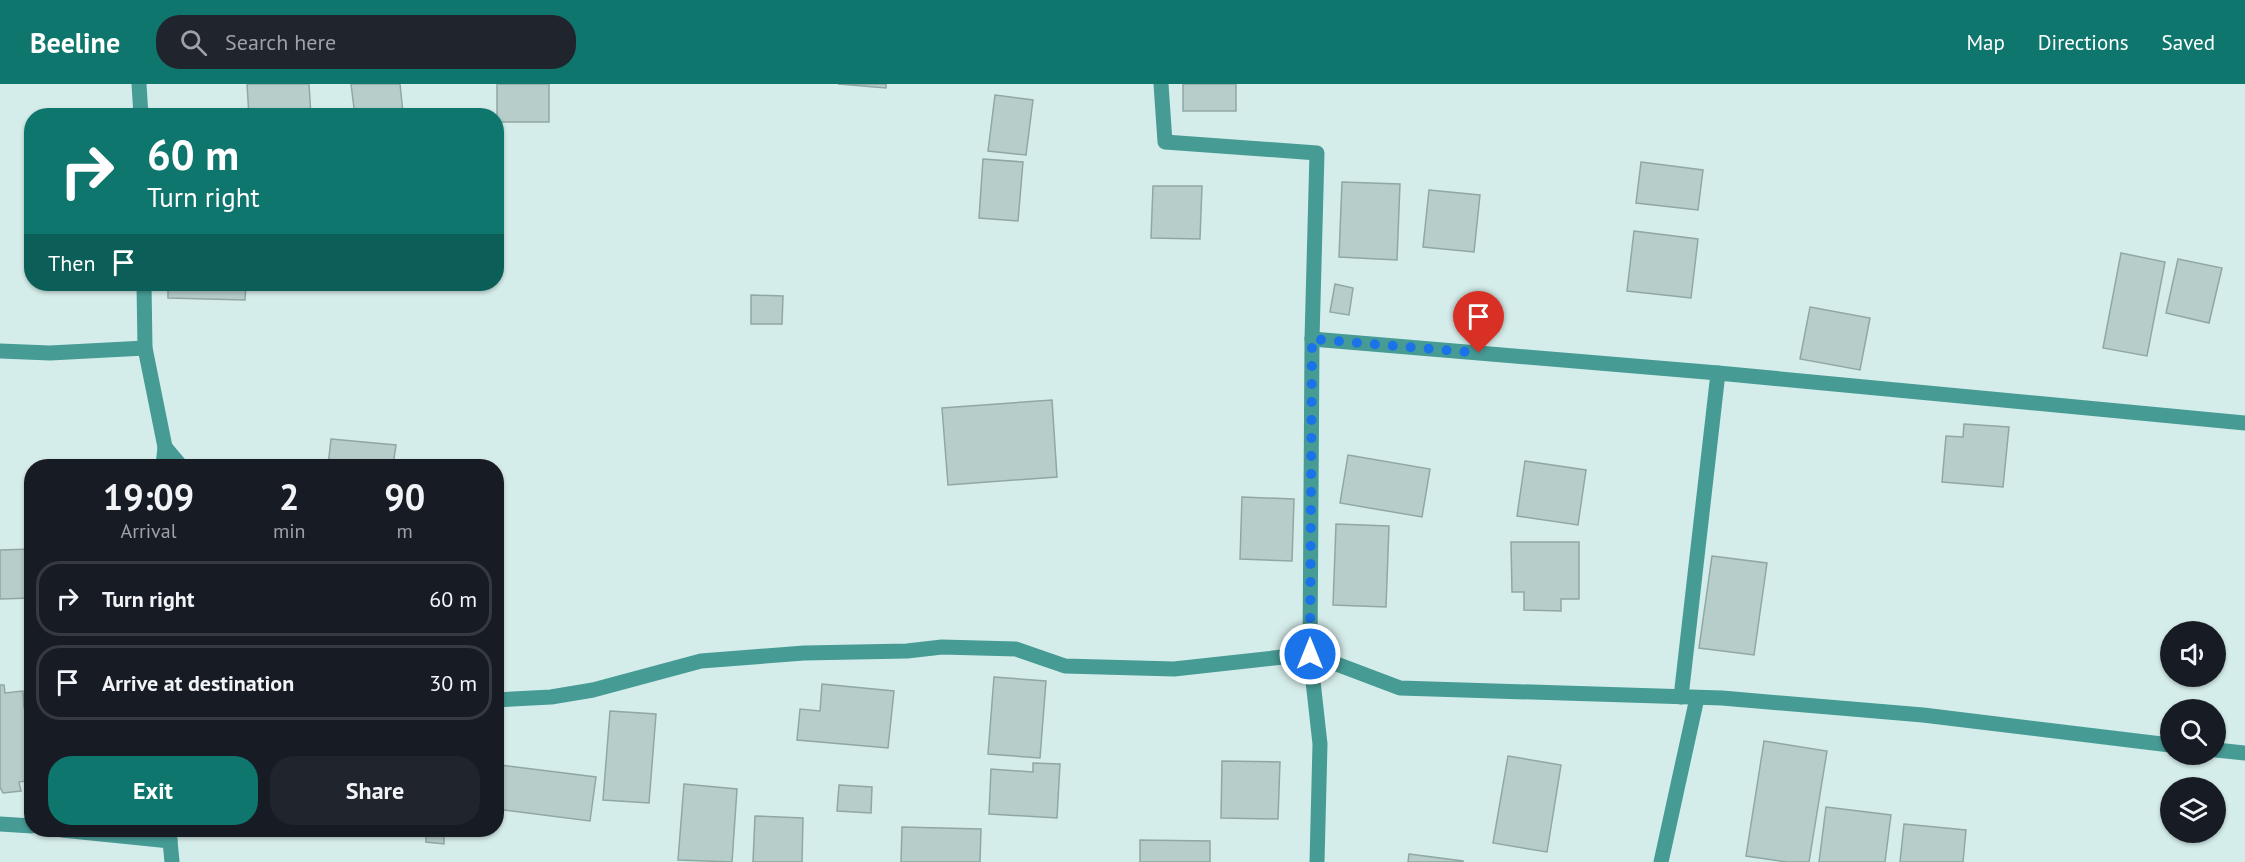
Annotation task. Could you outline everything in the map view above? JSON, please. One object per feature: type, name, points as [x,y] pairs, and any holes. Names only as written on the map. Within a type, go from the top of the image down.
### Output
[{"type":"street","points":[[139,84],[140,108]]},
{"type":"street","points":[[1161,84],[1165,142],[1317,153],[1312,339],[1310,654],[1320,744],[1317,862]]},
{"type":"street","points":[[144,291],[145,348],[165,447],[164,459]]},
{"type":"street","points":[[1312,339],[1718,373],[2245,423]]},
{"type":"street","points":[[0,351],[50,353],[145,348]]},
{"type":"street","points":[[1661,862],[1689,697],[1718,373]]},
{"type":"street","points":[[165,447],[175,459]]},
{"type":"street","points":[[504,700],[551,697],[593,690],[701,661],[804,653],[907,651],[942,647],[1016,649],[1065,666],[1174,669],[1310,654],[1400,688],[1689,697],[1923,715],[2160,744]]},
{"type":"street","points":[[2226,751],[2245,753]]},
{"type":"street","points":[[0,824],[24,826]]},
{"type":"street","points":[[169,837],[172,862]]},
{"type":"building","points":[[247,84],[309,84],[310,108],[248,108]]},
{"type":"building","points":[[351,84],[400,84],[402,108],[354,108]]},
{"type":"building","points":[[497,84],[549,84],[549,122],[504,122],[504,108],[497,108]]},
{"type":"building","points":[[838,84],[886,84],[886,88]]},
{"type":"building","points":[[1183,84],[1236,84],[1236,111],[1183,111]]},
{"type":"building","points":[[995,95],[1033,100],[1026,155],[988,151]]},
{"type":"building","points":[[983,159],[1023,162],[1018,221],[979,218]]},
{"type":"building","points":[[1641,162],[1703,170],[1698,210],[1636,203]]},
{"type":"building","points":[[1342,182],[1400,184],[1397,260],[1339,257]]},
{"type":"building","points":[[1153,186],[1202,186],[1200,239],[1151,238]]},
{"type":"building","points":[[1429,190],[1480,195],[1474,252],[1423,247]]},
{"type":"building","points":[[1634,231],[1698,239],[1691,298],[1627,291]]},
{"type":"building","points":[[2121,253],[2165,262],[2147,356],[2103,348]]},
{"type":"building","points":[[2178,259],[2222,268],[2209,323],[2166,313]]},
{"type":"building","points":[[1335,284],[1353,288],[1349,315],[1330,312]]},
{"type":"building","points":[[168,291],[246,291],[245,300],[168,298]]},
{"type":"building","points":[[751,295],[783,296],[782,324],[751,324]]},
{"type":"building","points":[[1810,307],[1870,318],[1860,370],[1800,359]]},
{"type":"building","points":[[1052,400],[1057,477],[948,485],[942,408]]},
{"type":"building","points":[[1964,424],[2009,427],[2003,487],[1942,482],[1946,436],[1963,437]]},
{"type":"building","points":[[331,439],[396,445],[394,459],[329,459]]},
{"type":"building","points":[[1348,455],[1430,469],[1422,517],[1340,503]]},
{"type":"building","points":[[1525,461],[1586,470],[1578,525],[1517,516]]},
{"type":"building","points":[[1242,497],[1294,499],[1292,561],[1240,559]]},
{"type":"building","points":[[1336,524],[1389,526],[1386,607],[1333,605]]},
{"type":"building","points":[[1511,542],[1579,542],[1579,599],[1561,599],[1561,611],[1524,610],[1524,592],[1512,592]]},
{"type":"building","points":[[24,549],[24,598],[0,599],[0,550]]},
{"type":"building","points":[[1712,556],[1767,563],[1754,655],[1699,648]]},
{"type":"building","points":[[994,677],[1046,681],[1040,758],[988,754]]},
{"type":"building","points":[[822,684],[894,691],[888,748],[797,740],[800,709],[820,711]]},
{"type":"building","points":[[0,685],[4,685],[5,693],[23,691],[24,781],[19,782],[21,791],[3,793],[0,787]]},
{"type":"building","points":[[610,711],[656,714],[649,803],[603,800]]},
{"type":"building","points":[[1764,741],[1827,751],[1809,862],[1787,862],[1746,856]]},
{"type":"building","points":[[1508,756],[1561,765],[1547,852],[1493,843]]},
{"type":"building","points":[[1222,761],[1280,762],[1278,819],[1221,818]]},
{"type":"building","points":[[1033,763],[1060,764],[1057,818],[989,814],[991,769],[1033,772]]},
{"type":"building","points":[[504,766],[596,777],[590,821],[504,810]]},
{"type":"building","points":[[684,784],[737,789],[732,862],[678,860]]},
{"type":"building","points":[[839,785],[872,787],[871,813],[837,811]]},
{"type":"building","points":[[1826,807],[1891,815],[1885,862],[1819,862]]},
{"type":"building","points":[[755,816],[803,818],[802,862],[753,862]]},
{"type":"building","points":[[1904,824],[1966,830],[1963,862],[1900,862]]},
{"type":"building","points":[[902,827],[981,829],[980,862],[901,862]]},
{"type":"building","points":[[426,837],[444,837],[444,844],[426,842]]},
{"type":"building","points":[[1140,840],[1210,841],[1210,862],[1140,862]]},
{"type":"building","points":[[1409,854],[1463,861],[1463,862],[1408,862]]},
{"type":"route","points":[[1310,654],[1312,339],[1479,353]]}]
